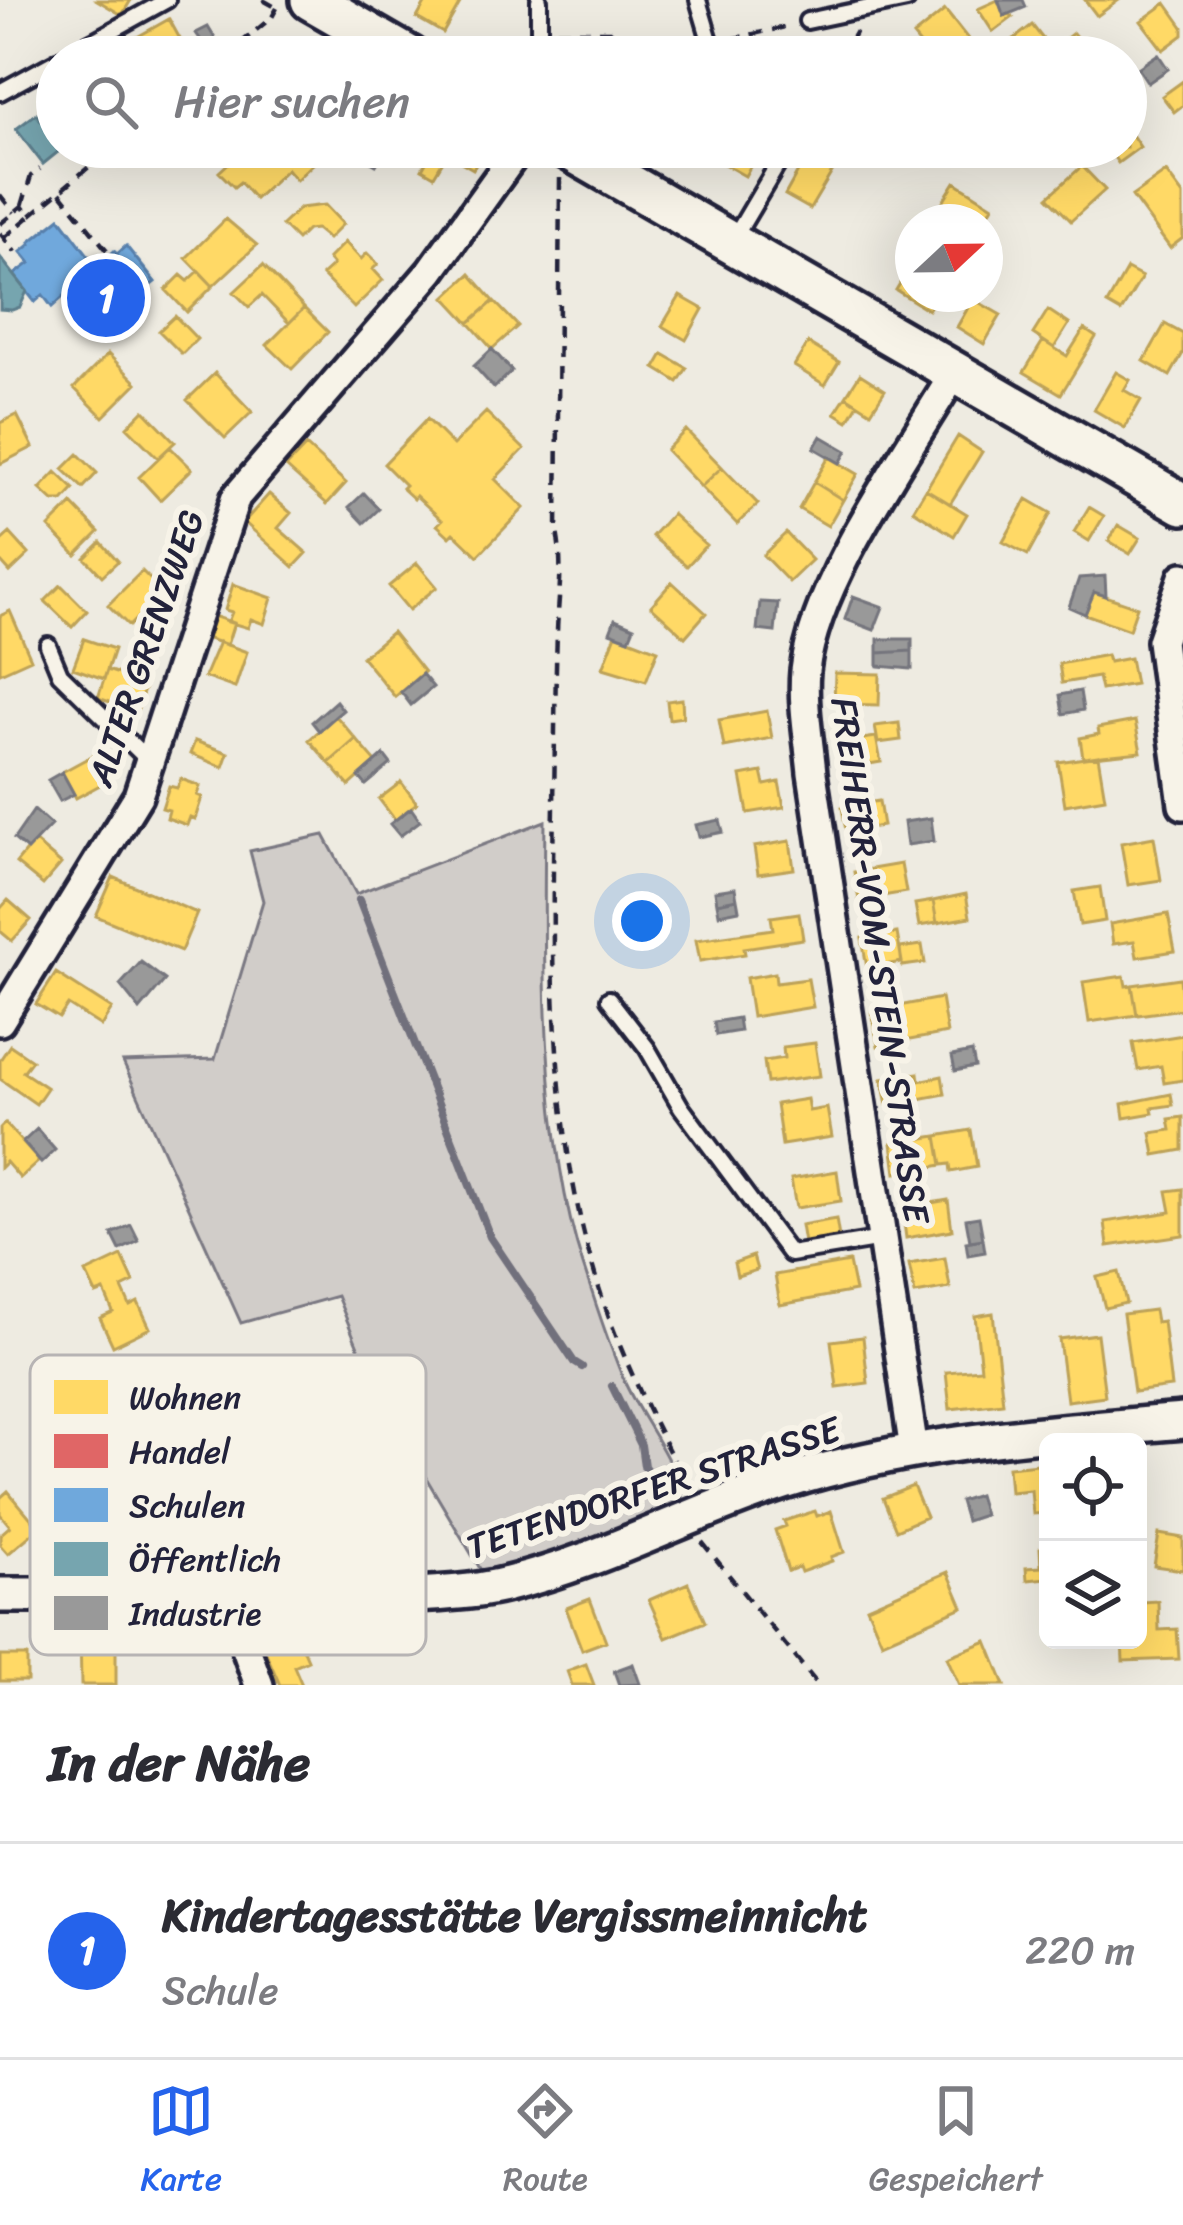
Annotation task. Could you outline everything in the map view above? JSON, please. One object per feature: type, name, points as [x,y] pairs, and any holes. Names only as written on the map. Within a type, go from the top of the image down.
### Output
[{"type":"main road","points":[[311,0],[374,36]]},
{"type":"main road","points":[[592,168],[1183,504]]},
{"type":"street","name":"ALTER GRENZWEG","points":[[0,1021],[138,796],[236,497],[431,271],[505,168]]},
{"type":"street","name":"FREIHERR-VOM-STEIN-STRASSE","points":[[914,1450],[812,773],[805,673],[817,618],[844,561],[955,372]]},
{"type":"street","points":[[1183,577],[1161,641],[1183,805]]},
{"type":"street","name":"TETENDORFER STRASSE","points":[[426,1594],[508,1584],[566,1565],[694,1507],[914,1450],[1183,1421]]},
{"type":"street","points":[[249,1655],[259,1685]]},
{"type":"lane","points":[[101,36],[166,0]]},
{"type":"lane","points":[[539,0],[539,36]]},
{"type":"lane","points":[[698,0],[709,36]]},
{"type":"lane","points":[[807,21],[907,0]]},
{"type":"lane","points":[[0,92],[36,72]]},
{"type":"lane","points":[[739,230],[776,168]]},
{"type":"lane","points":[[48,645],[60,674],[149,761]]},
{"type":"lane","points":[[609,999],[790,1254],[882,1239]]},
{"type":"path","points":[[249,36],[277,8],[263,0]]},
{"type":"path","points":[[852,36],[864,12]]},
{"type":"path","points":[[744,36],[807,21]]},
{"type":"path","points":[[539,31],[610,31],[610,36]]},
{"type":"path","points":[[15,252],[2,235],[88,168]]},
{"type":"path","points":[[567,168],[557,532],[563,563],[557,624],[553,848],[561,1096],[571,1173],[612,1327],[694,1507],[698,1537],[818,1685]]},
{"type":"path","points":[[0,224],[22,206],[31,176],[40,169]]},
{"type":"path","points":[[60,192],[110,254]]},
{"type":"path","points":[[0,195],[14,213]]},
{"type":"path","points":[[22,206],[30,216]]},
{"type":"shaded area","points":[[545,821],[547,1046],[569,1215],[614,1356],[668,1460],[684,1508],[485,1577],[426,1478],[426,1355],[361,1355],[337,1296],[241,1323],[123,1062],[215,1059],[263,901],[250,851],[324,835],[356,894]]},
{"type":"building: Wohnen","points":[[97,0],[131,0],[122,15]]},
{"type":"building: Wohnen","points":[[427,0],[460,3],[443,33],[417,18]]},
{"type":"building: Wohnen","points":[[998,0],[1004,16],[1013,17],[993,32],[978,9]]},
{"type":"building: Wohnen","points":[[1085,0],[1119,0],[1097,16]]},
{"type":"building: Wohnen","points":[[1166,3],[1183,27],[1183,35],[1163,50],[1141,21]]},
{"type":"building: Wohnen","points":[[945,10],[966,36],[913,36]]},
{"type":"building: Wohnen","points":[[169,19],[178,36],[139,36]]},
{"type":"building: Wohnen","points":[[1032,25],[1041,36],[1018,36]]},
{"type":"building: Wohnen","points":[[1183,81],[1183,105],[1174,112],[1162,96]]},
{"type":"building: Wohnen","points":[[223,168],[309,168],[296,180],[287,169],[255,199],[240,182],[234,187],[219,172]]},
{"type":"building: Wohnen","points":[[800,168],[832,172],[810,209],[785,195]]},
{"type":"building: Wohnen","points":[[1080,168],[1105,190],[1071,221],[1048,197]]},
{"type":"building: Wohnen","points":[[1166,172],[1183,195],[1183,238],[1170,248],[1132,196]]},
{"type":"building: Wohnen","points":[[955,182],[990,204],[941,204]]},
{"type":"building: Wohnen","points":[[325,205],[343,224],[328,239],[316,229],[307,230],[297,240],[282,225],[300,208]]},
{"type":"building: Wohnen","points":[[226,219],[257,245],[213,286],[186,258]]},
{"type":"building: Wohnen","points":[[345,242],[361,259],[367,253],[378,264],[373,269],[383,280],[354,308],[322,275],[333,265],[328,259]]},
{"type":"building: Wohnen","points":[[263,265],[304,308],[289,323],[262,295],[249,307],[234,292]]},
{"type":"building: Wohnen","points":[[1127,269],[1142,277],[1121,312],[1107,304]]},
{"type":"building: Wohnen","points":[[199,271],[213,286],[187,312],[166,290],[181,275],[188,281]]},
{"type":"building: Wohnen","points":[[470,274],[494,301],[469,323],[445,297]]},
{"type":"building: Wohnen","points":[[680,296],[703,309],[686,340],[662,326]]},
{"type":"building: Wohnen","points":[[494,301],[518,326],[492,349],[469,323]]},
{"type":"building: Wohnen","points":[[304,308],[328,332],[292,369],[267,345]]},
{"type":"building: Wohnen","points":[[1048,310],[1069,324],[1054,348],[1033,334]]},
{"type":"building: Wohnen","points":[[966,312],[1001,315],[984,344],[957,327]]},
{"type":"building: Wohnen","points":[[175,316],[197,339],[182,354],[159,331]]},
{"type":"building: Wohnen","points":[[1165,324],[1183,334],[1183,353],[1170,376],[1144,361]]},
{"type":"building: Wohnen","points":[[1084,329],[1096,337],[1061,394],[1024,372],[1043,341],[1067,356]]},
{"type":"building: Wohnen","points":[[808,343],[839,362],[825,385],[794,366]]},
{"type":"building: Wohnen","points":[[108,354],[137,383],[103,417],[74,388]]},
{"type":"building: Wohnen","points":[[663,354],[687,368],[678,382],[655,368]]},
{"type":"building: Wohnen","points":[[1116,372],[1130,380],[1124,390],[1141,400],[1125,428],[1094,410]]},
{"type":"building: Wohnen","points":[[215,373],[252,412],[225,438],[187,400]]},
{"type":"building: Wohnen","points":[[860,374],[885,390],[871,412],[846,396]]},
{"type":"building: Wohnen","points":[[846,396],[858,404],[848,421],[835,413]]},
{"type":"building: Wohnen","points":[[144,410],[175,442],[158,458],[127,427]]},
{"type":"building: Wohnen","points":[[486,412],[524,449],[495,479],[524,508],[478,556],[454,533],[450,537],[437,525],[442,520],[402,488],[405,485],[384,464],[427,419],[453,445]]},
{"type":"building: Wohnen","points":[[17,415],[33,447],[0,464],[0,423]]},
{"type":"building: Wohnen","points":[[686,430],[722,467],[701,487],[666,450]]},
{"type":"building: Wohnen","points":[[958,436],[982,452],[950,504],[926,489]]},
{"type":"building: Wohnen","points":[[306,446],[346,483],[327,504],[286,467]]},
{"type":"building: Wohnen","points":[[170,447],[192,469],[160,500],[139,477]]},
{"type":"building: Wohnen","points":[[78,454],[97,473],[83,488],[63,469]]},
{"type":"building: Wohnen","points":[[829,457],[858,474],[843,500],[814,482]]},
{"type":"building: Wohnen","points":[[722,467],[758,504],[737,524],[701,487]]},
{"type":"building: Wohnen","points":[[56,472],[74,489],[63,501],[53,501],[40,489]]},
{"type":"building: Wohnen","points":[[814,482],[843,500],[828,526],[799,509]]},
{"type":"building: Wohnen","points":[[926,489],[967,514],[954,536],[913,510]]},
{"type":"building: Wohnen","points":[[269,494],[291,513],[278,528],[307,553],[294,567],[244,522]]},
{"type":"building: Wohnen","points":[[1027,499],[1051,513],[1028,555],[1003,542]]},
{"type":"building: Wohnen","points":[[72,504],[99,532],[76,555],[49,527]]},
{"type":"building: Wohnen","points":[[1089,507],[1104,516],[1089,541],[1074,532]]},
{"type":"building: Wohnen","points":[[672,514],[706,545],[687,566],[652,536]]},
{"type":"building: Wohnen","points":[[1118,525],[1140,538],[1130,554],[1109,541]]},
{"type":"building: Wohnen","points":[[10,533],[29,554],[10,572],[0,561],[0,542]]},
{"type":"building: Wohnen","points":[[786,533],[812,560],[789,582],[763,555]]},
{"type":"building: Wohnen","points":[[101,542],[118,561],[102,576],[85,558]]},
{"type":"building: Wohnen","points":[[417,563],[437,587],[409,610],[389,586]]},
{"type":"building: Wohnen","points":[[142,571],[163,592],[129,626],[108,605]]},
{"type":"building: Wohnen","points":[[672,582],[706,613],[685,637],[651,606]]},
{"type":"building: Wohnen","points":[[233,584],[272,598],[264,624],[251,619],[248,628],[228,622],[232,612],[225,610]]},
{"type":"building: Wohnen","points":[[61,585],[87,611],[72,627],[45,601]]},
{"type":"building: Wohnen","points":[[1094,592],[1137,607],[1129,630],[1085,614]]},
{"type":"building: Wohnen","points":[[10,611],[31,659],[0,673],[0,616]]},
{"type":"building: Wohnen","points":[[210,615],[234,623],[227,645],[202,637]]},
{"type":"building: Wohnen","points":[[392,632],[424,672],[395,697],[362,657]]},
{"type":"building: Wohnen","points":[[616,634],[658,650],[646,681],[603,668]]},
{"type":"building: Wohnen","points":[[84,639],[114,649],[104,679],[73,668]]},
{"type":"building: Wohnen","points":[[219,642],[247,652],[235,688],[204,677]]},
{"type":"building: Wohnen","points":[[1107,655],[1109,662],[1130,658],[1135,684],[1101,690],[1098,677],[1062,683],[1059,664]]},
{"type":"building: Wohnen","points":[[107,670],[146,683],[137,711],[98,698]]},
{"type":"building: Wohnen","points":[[835,673],[880,674],[879,705],[834,704]]},
{"type":"building: Wohnen","points":[[682,699],[683,717],[669,719],[667,701]]},
{"type":"building: Wohnen","points":[[767,711],[772,738],[724,747],[719,720]]},
{"type":"building: Wohnen","points":[[336,716],[356,739],[329,763],[309,740]]},
{"type":"building: Wohnen","points":[[1135,721],[1141,752],[1083,758],[1080,738],[1099,734],[1098,728]]},
{"type":"building: Wohnen","points":[[899,723],[901,740],[878,743],[875,726]]},
{"type":"building: Wohnen","points":[[876,737],[881,762],[840,769],[836,743]]},
{"type":"building: Wohnen","points":[[356,739],[376,762],[349,786],[329,763]]},
{"type":"building: Wohnen","points":[[195,741],[228,753],[223,767],[190,754]]},
{"type":"building: Wohnen","points":[[97,753],[111,779],[76,798],[62,772]]},
{"type":"building: Wohnen","points":[[1098,756],[1105,798],[1065,805],[1058,762]]},
{"type":"building: Wohnen","points":[[762,772],[765,785],[779,782],[784,807],[748,813],[741,776]]},
{"type":"building: Wohnen","points":[[181,779],[200,786],[197,795],[202,797],[195,819],[190,817],[187,825],[167,818],[169,810],[162,808],[169,786],[177,788]]},
{"type":"building: Wohnen","points":[[401,782],[417,803],[395,820],[379,799]]},
{"type":"building: Wohnen","points":[[879,801],[883,826],[846,831],[842,807]]},
{"type":"building: Wohnen","points":[[1154,837],[1161,880],[1128,885],[1121,843]]},
{"type":"building: Wohnen","points":[[34,841],[61,864],[43,885],[16,863]]},
{"type":"building: Wohnen","points":[[790,841],[794,869],[758,874],[754,847]]},
{"type":"building: Wohnen","points":[[901,864],[906,892],[859,900],[854,872]]},
{"type":"building: Wohnen","points":[[113,877],[197,913],[181,951],[96,916]]},
{"type":"building: Wohnen","points":[[1100,887],[1105,921],[1080,925],[1074,891]]},
{"type":"building: Wohnen","points":[[966,894],[970,917],[937,923],[933,901]]},
{"type":"building: Wohnen","points":[[8,900],[31,920],[12,941],[0,931],[0,909]]},
{"type":"building: Wohnen","points":[[933,901],[937,923],[919,926],[915,904]]},
{"type":"building: Wohnen","points":[[799,913],[803,939],[700,961],[696,940],[773,929],[771,917]]},
{"type":"building: Wohnen","points":[[1168,914],[1175,951],[1137,957],[1134,941],[1113,944],[1110,924]]},
{"type":"building: Wohnen","points":[[897,933],[902,962],[867,968],[862,938]]},
{"type":"building: Wohnen","points":[[922,945],[925,963],[902,966],[900,948]]},
{"type":"building: Wohnen","points":[[56,973],[112,1009],[101,1026],[68,1005],[59,1018],[36,1004]]},
{"type":"building: Wohnen","points":[[775,973],[776,983],[808,979],[813,1007],[752,1017],[746,978]]},
{"type":"building: Wohnen","points":[[1124,976],[1126,986],[1132,985],[1137,1015],[1089,1022],[1083,982]]},
{"type":"building: Wohnen","points":[[1180,978],[1183,1009],[1137,1015],[1132,985]]},
{"type":"building: Wohnen","points":[[941,998],[947,1033],[878,1046],[872,1011]]},
{"type":"building: Wohnen","points":[[1183,1035],[1183,1080],[1164,1083],[1161,1066],[1138,1070],[1133,1043]]},
{"type":"building: Wohnen","points":[[815,1043],[820,1076],[767,1083],[764,1061],[784,1058],[783,1047]]},
{"type":"building: Wohnen","points":[[10,1045],[32,1060],[23,1072],[47,1088],[36,1104],[0,1079],[0,1060]]},
{"type":"building: Wohnen","points":[[918,1073],[919,1081],[942,1076],[945,1094],[887,1105],[882,1079]]},
{"type":"building: Wohnen","points":[[1171,1094],[1173,1105],[1124,1118],[1122,1104]]},
{"type":"building: Wohnen","points":[[807,1099],[809,1111],[827,1108],[832,1137],[782,1145],[776,1104]]},
{"type":"building: Wohnen","points":[[1183,1117],[1183,1150],[1155,1155],[1151,1133],[1171,1130],[1169,1119]]},
{"type":"building: Wohnen","points":[[5,1123],[39,1161],[20,1178],[6,1162],[0,1168],[0,1128]]},
{"type":"building: Wohnen","points":[[971,1130],[977,1167],[951,1172],[950,1164],[942,1165],[937,1136]]},
{"type":"building: Wohnen","points":[[937,1136],[942,1165],[896,1173],[892,1143]]},
{"type":"building: Wohnen","points":[[837,1171],[841,1201],[796,1208],[791,1179]]},
{"type":"building: Wohnen","points":[[1183,1189],[1183,1235],[1108,1246],[1105,1222],[1171,1212],[1167,1191]]},
{"type":"building: Wohnen","points":[[948,1200],[952,1230],[906,1238],[902,1208]]},
{"type":"building: Wohnen","points":[[836,1219],[839,1237],[804,1243],[801,1225]]},
{"type":"building: Wohnen","points":[[122,1256],[134,1282],[122,1288],[130,1306],[138,1302],[150,1328],[113,1346],[100,1318],[113,1312],[104,1291],[96,1294],[86,1273]]},
{"type":"building: Wohnen","points":[[753,1256],[757,1270],[737,1276],[734,1263]]},
{"type":"building: Wohnen","points":[[945,1258],[950,1288],[915,1294],[909,1264]]},
{"type":"building: Wohnen","points":[[849,1262],[855,1291],[780,1305],[775,1275]]},
{"type":"building: Wohnen","points":[[1119,1272],[1126,1303],[1105,1308],[1097,1277]]},
{"type":"building: Wohnen","points":[[1154,1310],[1156,1322],[1163,1321],[1171,1387],[1134,1392],[1123,1314]]},
{"type":"building: Wohnen","points":[[993,1313],[1003,1403],[950,1409],[946,1372],[981,1369],[975,1316]]},
{"type":"building: Wohnen","points":[[1097,1334],[1105,1396],[1067,1401],[1059,1339]]},
{"type":"building: Wohnen","points":[[863,1337],[868,1383],[837,1387],[831,1341]]},
{"type":"building: Wohnen","points":[[1039,1464],[1039,1514],[1033,1514],[1031,1490],[1010,1492],[1008,1467]]},
{"type":"building: Wohnen","points":[[913,1486],[926,1517],[896,1530],[883,1498]]},
{"type":"building: Wohnen","points":[[8,1491],[30,1517],[30,1536],[8,1554],[0,1545],[0,1535],[10,1526],[0,1514],[0,1498]]},
{"type":"building: Wohnen","points":[[815,1511],[817,1516],[831,1511],[844,1552],[801,1572],[799,1567],[788,1571],[775,1530],[786,1526],[784,1521]]},
{"type":"building: Wohnen","points":[[1159,1534],[1183,1538],[1183,1570],[1154,1566]]},
{"type":"building: Wohnen","points":[[1039,1567],[1039,1579],[1027,1580],[1026,1568]]},
{"type":"building: Wohnen","points":[[948,1572],[963,1607],[882,1642],[867,1607]]},
{"type":"building: Wohnen","points":[[688,1583],[705,1622],[666,1638],[649,1600]]},
{"type":"building: Wohnen","points":[[590,1599],[606,1641],[582,1650],[566,1608]]},
{"type":"building: Wohnen","points":[[1158,1601],[1159,1630],[1177,1629],[1179,1659],[1123,1661],[1122,1649],[1147,1649],[1147,1602]]},
{"type":"building: Wohnen","points":[[987,1641],[1005,1685],[959,1685],[947,1657]]},
{"type":"building: Wohnen","points":[[80,1655],[116,1655],[116,1685],[81,1685]]},
{"type":"building: Wohnen","points":[[267,1655],[306,1655],[308,1660],[294,1666],[302,1685],[280,1685]]},
{"type":"building: Wohnen","points":[[0,1656],[27,1656],[27,1681],[0,1681]]},
{"type":"building: Wohnen","points":[[586,1664],[594,1685],[572,1685],[567,1671]]},
{"type":"building: Schulen","points":[[60,218],[98,268],[92,273],[100,284],[89,292],[81,281],[52,307],[43,295],[35,302],[14,275],[30,263],[21,252]]},
{"type":"building: Schulen","points":[[126,246],[155,282],[120,309],[110,294],[97,303],[89,292],[100,284],[92,273]]},
{"type":"building: Öffentlich","points":[[36,114],[36,155],[16,129]]},
{"type":"building: Öffentlich","points":[[0,257],[27,291],[20,307],[12,310],[0,309]]},
{"type":"building: Industrie","points":[[998,0],[1023,0],[1026,7],[1004,16]]},
{"type":"building: Industrie","points":[[208,27],[213,36],[198,36],[196,33]]},
{"type":"building: Industrie","points":[[1158,54],[1168,69],[1148,83],[1147,62]]},
{"type":"building: Industrie","points":[[492,349],[512,371],[494,388],[474,366]]},
{"type":"building: Industrie","points":[[821,436],[847,451],[840,463],[814,448]]},
{"type":"building: Industrie","points":[[364,493],[379,509],[364,523],[349,507]]},
{"type":"building: Industrie","points":[[1105,576],[1106,596],[1094,592],[1085,614],[1069,607],[1079,578]]},
{"type":"building: Industrie","points":[[853,596],[883,607],[874,630],[845,619]]},
{"type":"building: Industrie","points":[[760,602],[778,603],[775,632],[757,630]]},
{"type":"building: Industrie","points":[[615,619],[634,627],[629,639],[610,632]]},
{"type":"building: Industrie","points":[[878,639],[912,639],[912,651],[878,653]]},
{"type":"building: Industrie","points":[[912,651],[912,669],[878,666],[878,653]]},
{"type":"building: Industrie","points":[[422,674],[433,687],[411,705],[401,692]]},
{"type":"building: Industrie","points":[[1080,691],[1083,710],[1063,714],[1060,695]]},
{"type":"building: Industrie","points":[[336,701],[343,710],[319,731],[312,722]]},
{"type":"building: Industrie","points":[[384,755],[391,764],[366,785],[359,777]]},
{"type":"building: Industrie","points":[[62,772],[74,794],[60,801],[48,780]]},
{"type":"building: Industrie","points":[[411,808],[420,821],[400,836],[390,824]]},
{"type":"building: Industrie","points":[[34,810],[51,825],[27,850],[14,839]]},
{"type":"building: Industrie","points":[[931,818],[934,841],[907,845],[904,822]]},
{"type":"building: Industrie","points":[[720,820],[723,832],[699,837],[696,825]]},
{"type":"building: Industrie","points":[[735,888],[737,899],[717,903],[715,891]]},
{"type":"building: Industrie","points":[[737,899],[739,910],[719,914],[717,903]]},
{"type":"building: Industrie","points":[[141,962],[165,980],[140,1010],[120,985]]},
{"type":"building: Industrie","points":[[738,1018],[740,1031],[716,1035],[714,1022]]},
{"type":"building: Industrie","points":[[972,1052],[975,1067],[955,1071],[952,1056]]},
{"type":"building: Industrie","points":[[37,1129],[55,1150],[41,1163],[23,1142]]},
{"type":"building: Industrie","points":[[979,1217],[983,1239],[970,1241],[966,1219]]},
{"type":"building: Industrie","points":[[131,1225],[139,1241],[120,1250],[112,1234]]},
{"type":"building: Industrie","points":[[983,1239],[985,1252],[968,1255],[966,1242]]},
{"type":"building: Industrie","points":[[978,1495],[984,1515],[966,1521],[960,1501]]},
{"type":"building: Industrie","points":[[633,1664],[640,1684],[619,1685],[614,1671]]},
{"type":"waterway","points":[[359,900],[490,1237],[574,1362],[582,1367]]},
{"type":"waterway","points":[[612,1386],[641,1445],[644,1466],[663,1495]]},
{"type":"place","name":"Kindertagesstätte Vergissmeinnicht","points":[[106,298]]}]
